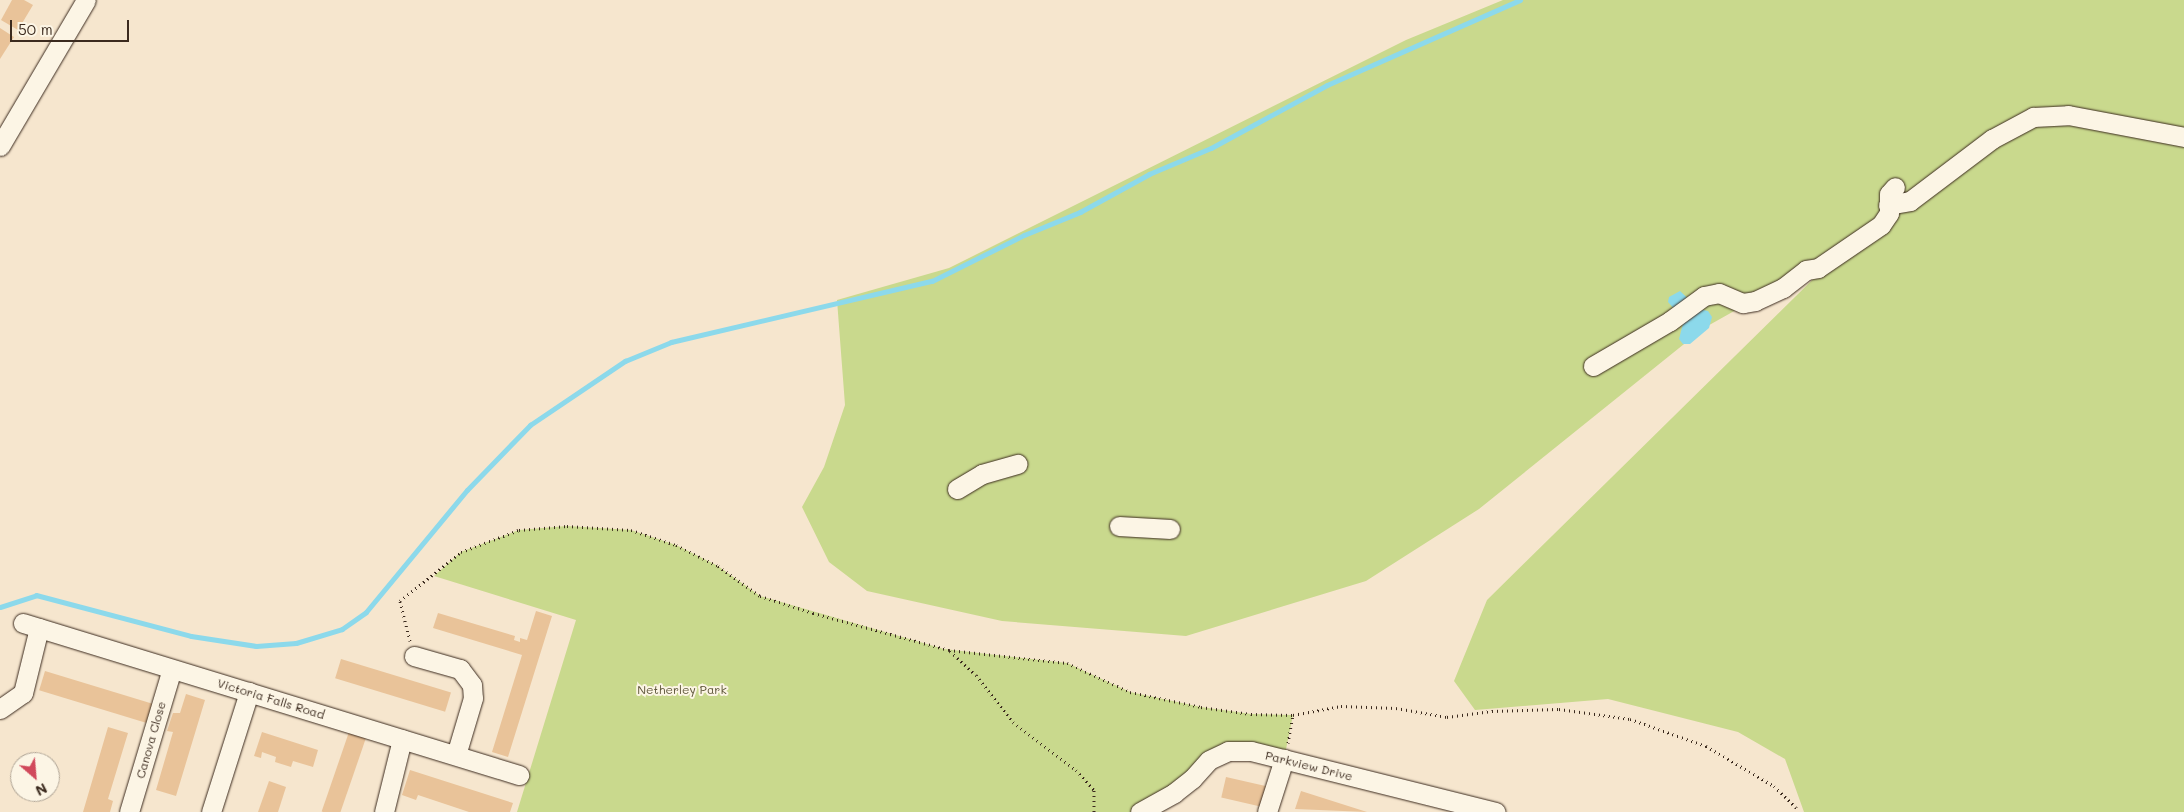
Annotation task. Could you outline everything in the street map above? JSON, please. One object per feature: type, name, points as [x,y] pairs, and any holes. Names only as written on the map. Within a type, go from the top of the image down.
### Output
[{"type":"street","points":[[0,146],[86,0]]},
{"type":"street","points":[[1888,205],[1910,201],[1992,139],[2033,116],[2068,115],[2184,137]]},
{"type":"street","points":[[1593,366],[1712,293],[1726,294],[1742,303],[1768,295],[1800,277],[1806,270],[1831,260],[1876,229],[1890,213],[1888,205],[1889,194],[1896,187]]},
{"type":"street","points":[[957,489],[982,474],[1018,464]]},
{"type":"street","points":[[1119,526],[1170,529]]},
{"type":"street","name":"Victoria Falls Road","points":[[0,709],[23,693],[31,626],[519,775]]},
{"type":"street","points":[[414,656],[460,670],[479,682],[456,755]]},
{"type":"street","name":"Canova Close","points":[[129,812],[172,669]]},
{"type":"street","points":[[210,812],[249,692]]},
{"type":"street","points":[[384,812],[402,739]]},
{"type":"street","name":"Parkview Drive","points":[[1140,812],[1174,793],[1192,779],[1208,760],[1228,750],[1251,751],[1496,812]]},
{"type":"street","points":[[1267,812],[1284,759]]},
{"type":"path","points":[[414,656],[400,601],[461,552],[519,530],[567,526],[631,530],[676,545],[718,566],[760,596],[949,650],[1067,663],[1130,692],[1200,707],[1251,714],[1293,714],[1341,706],[1396,708],[1447,717],[1559,709],[1630,719],[1706,746],[1774,786],[1796,806],[1797,812]]},
{"type":"path","points":[[949,650],[976,675],[1013,722],[1076,770],[1094,790],[1094,812]]},
{"type":"path","points":[[1284,759],[1293,714]]},
{"type":"green space","points":[[1503,0],[2184,0],[2184,812],[1804,812],[1785,759],[1738,732],[1608,699],[1475,710],[1454,681],[1487,600],[1862,231],[1791,279],[1704,328],[1479,509],[1366,581],[1186,636],[1002,621],[867,591],[829,562],[802,507],[824,467],[845,405],[837,300],[949,268],[1406,40]]},
{"type":"green space","name":"Netherley Park","points":[[567,526],[631,530],[676,545],[718,566],[760,596],[944,649],[1067,663],[1130,692],[1201,707],[1251,714],[1293,715],[1284,759],[1228,751],[1140,812],[517,812],[576,620],[434,576],[461,552],[519,530]]},
{"type":"water","points":[[1680,291],[1699,309],[1708,311],[1712,317],[1709,328],[1690,344],[1683,344],[1679,339],[1684,320],[1668,302],[1669,297]]},
{"type":"building","points":[[12,0],[24,0],[33,5],[18,30],[1,20]]},
{"type":"building","points":[[0,28],[14,37],[0,59]]},
{"type":"building","points":[[536,611],[552,616],[508,757],[492,752],[522,655],[433,628],[438,613],[515,636],[514,640],[520,642],[520,638],[527,640]]},
{"type":"building","points":[[341,659],[451,693],[445,712],[335,678]]},
{"type":"building","points":[[45,671],[155,705],[149,724],[39,690]]},
{"type":"building","points":[[186,694],[205,700],[176,796],[156,790],[173,732],[167,731],[173,713],[180,713]]},
{"type":"building","points":[[108,727],[128,733],[108,799],[113,801],[110,812],[83,812]]},
{"type":"building","points":[[262,732],[318,750],[313,767],[293,761],[291,767],[275,762],[276,757],[262,752],[261,758],[254,756]]},
{"type":"building","points":[[349,732],[366,738],[340,812],[322,811]]},
{"type":"building","points":[[410,770],[513,803],[510,812],[469,812],[418,795],[416,800],[402,795]]},
{"type":"building","points":[[1226,777],[1274,788],[1269,808],[1221,797]]},
{"type":"building","points":[[269,781],[286,787],[278,812],[258,812]]},
{"type":"building","points":[[1301,791],[1367,812],[1295,809]]},
{"type":"waterway","points":[[0,607],[36,595],[191,636],[256,646],[296,643],[342,629],[366,612],[467,490],[530,425],[625,361],[671,342],[932,281],[1024,235],[1080,212],[1149,174],[1211,148],[1327,85],[1520,0]]}]
